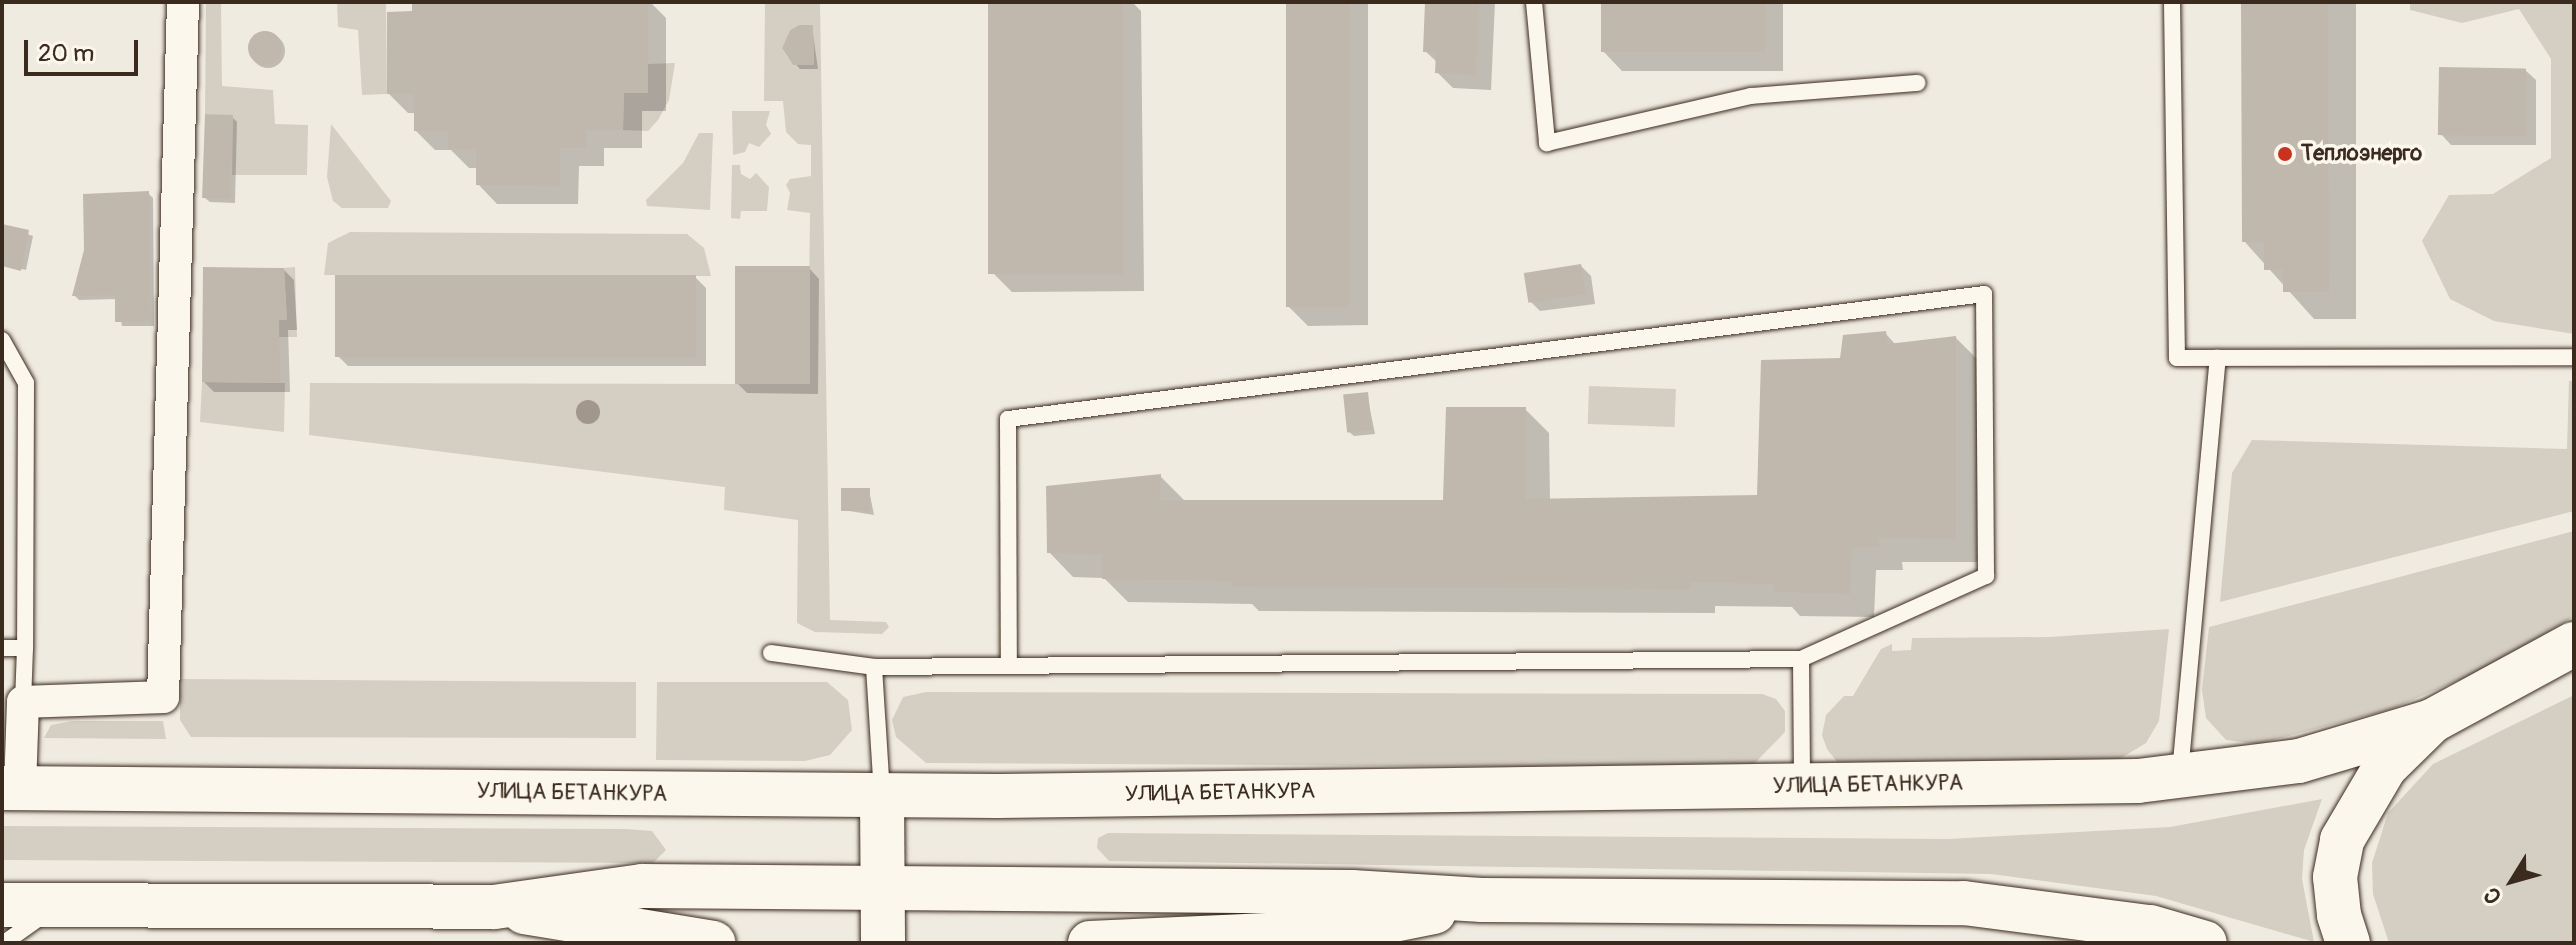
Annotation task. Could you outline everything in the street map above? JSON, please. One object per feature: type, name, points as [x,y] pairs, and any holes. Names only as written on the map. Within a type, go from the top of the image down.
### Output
[{"type":"main road","points":[[2348,943],[2339,915],[2335,877],[2342,840],[2385,767],[2432,721],[2574,644]]},
{"type":"main road","name":"УЛИЦА БЕТАНКУРА","points":[[11,788],[882,796],[2180,779],[2299,761],[2432,721]]},
{"type":"main road","points":[[882,796],[883,943]]},
{"type":"main road","points":[[494,907],[608,887],[1352,892],[1482,900],[1964,903],[2150,927],[2205,943]]},
{"type":"main road","points":[[1090,943],[1334,932],[1482,900]]},
{"type":"main road","points":[[2,905],[494,907],[713,943]]},
{"type":"street","points":[[11,788],[23,702],[163,697],[183,2]]},
{"type":"lane","points":[[1534,2],[1547,143],[1751,96],[1917,83]]},
{"type":"lane","points":[[2172,2],[2177,358],[2574,357]]},
{"type":"lane","points":[[771,653],[874,667],[1801,659],[1986,576],[1984,294],[1008,419],[1009,665]]},
{"type":"lane","points":[[2,340],[26,383],[23,702]]},
{"type":"lane","points":[[2180,779],[2218,358]]},
{"type":"lane","points":[[2,648],[25,648]]},
{"type":"lane","points":[[1801,659],[1802,786]]},
{"type":"lane","points":[[874,667],[882,796]]},
{"type":"lane","points":[[4,943],[57,905]]},
{"type":"shaded area","points":[[206,2],[221,2],[222,86],[273,90],[275,124],[308,125],[307,175],[232,175],[233,116],[205,114]]},
{"type":"shaded area","points":[[337,2],[386,2],[387,94],[362,95],[358,30],[338,27]]},
{"type":"shaded area","points":[[765,2],[820,2],[830,620],[886,622],[889,627],[882,634],[815,632],[797,623],[798,520],[724,510],[725,487],[309,435],[310,383],[808,384],[810,213],[787,210],[790,193],[786,185],[790,179],[811,176],[811,145],[798,144],[786,132],[783,101],[764,101]],"holes":[[[799,25],[813,25],[814,65],[793,65],[782,48],[790,30]]]},
{"type":"shaded area","points":[[2410,2],[2574,2],[2574,334],[2494,321],[2450,299],[2422,241],[2449,195],[2493,194],[2551,158],[2551,59],[2519,9],[2462,23],[2410,10]]},
{"type":"shaded area","points":[[675,63],[669,100],[658,120],[648,131],[623,130],[624,93],[648,64]]},
{"type":"shaded area","points":[[732,111],[770,111],[766,125],[771,134],[759,147],[749,143],[745,152],[733,155]]},
{"type":"shaded area","points":[[331,124],[391,201],[388,208],[342,208],[333,201],[327,177]]},
{"type":"shaded area","points":[[699,133],[713,133],[710,210],[647,206],[646,200],[683,163]]},
{"type":"shaded area","points":[[732,165],[740,165],[741,174],[750,179],[756,173],[769,187],[767,211],[741,211],[740,219],[731,218]]},
{"type":"shaded area","points":[[350,232],[687,234],[704,248],[711,276],[324,275],[328,243]]},
{"type":"shaded area","points":[[295,267],[297,337],[279,337],[279,320],[287,319],[284,268]]},
{"type":"shaded area","points":[[2569,381],[2574,381],[2574,511],[2220,602],[2232,473],[2252,440],[2567,449]]},
{"type":"shaded area","points":[[202,382],[285,383],[284,432],[200,422]]},
{"type":"shaded area","points":[[1589,386],[1676,389],[1675,427],[1588,424]]},
{"type":"shaded area","points":[[2574,531],[2574,616],[2490,667],[2391,709],[2258,744],[2226,740],[2206,718],[2202,690],[2209,627]]},
{"type":"shaded area","points":[[2169,629],[2159,721],[2146,743],[2113,763],[1841,767],[1827,749],[1822,735],[1826,715],[1844,696],[1853,696],[1881,649],[1892,644],[1892,651],[1911,650],[1912,638],[2050,637]]},
{"type":"shaded area","points":[[180,679],[636,682],[636,738],[191,737],[180,720]]},
{"type":"shaded area","points":[[657,682],[827,682],[848,700],[852,730],[830,755],[805,761],[656,760]]},
{"type":"shaded area","points":[[926,692],[1762,694],[1776,699],[1785,711],[1785,732],[1750,768],[926,763],[896,737],[892,720],[903,697]]},
{"type":"shaded area","points":[[2574,695],[2574,943],[2389,943],[2373,894],[2372,863],[2388,813],[2433,764]]},
{"type":"shaded area","points":[[73,721],[163,721],[166,739],[44,738],[51,725]]},
{"type":"shaded area","points":[[2322,799],[2304,850],[2302,879],[2314,942],[2156,896],[1991,874],[1109,861],[1097,848],[1098,838],[1108,833],[1948,839],[2170,827]]},
{"type":"shaded area","points":[[2,826],[626,829],[652,831],[666,850],[653,863],[2,860]]},
{"type":"building","points":[[412,2],[648,2],[648,93],[624,93],[623,130],[586,130],[586,148],[560,148],[560,186],[476,185],[476,149],[448,149],[448,131],[414,131],[414,94],[387,94],[387,12],[412,11]]},
{"type":"building","points":[[988,2],[1123,2],[1123,274],[988,274]]},
{"type":"building","points":[[1286,2],[1349,2],[1349,307],[1286,307]]},
{"type":"building","points":[[1425,2],[1479,2],[1476,75],[1435,73],[1436,52],[1423,52]]},
{"type":"building","points":[[1601,2],[1765,2],[1765,52],[1601,52]]},
{"type":"building","name":"Теплоэнерго","points":[[2241,2],[2328,2],[2329,292],[2283,292],[2283,270],[2264,270],[2264,242],[2242,242]]},
{"type":"building","points":[[799,25],[813,25],[814,65],[793,65],[782,48],[790,30]]},
{"type":"building","points":[[265,31],[277,36],[282,48],[277,60],[265,65],[253,60],[248,48],[253,36]]},
{"type":"building","points":[[2439,67],[2526,69],[2525,137],[2438,135]]},
{"type":"building","points":[[205,114],[233,115],[230,199],[202,198]]},
{"type":"building","points":[[149,191],[150,322],[115,322],[115,295],[72,296],[84,250],[83,194]]},
{"type":"building","points":[[2,224],[29,230],[21,271],[2,266]]},
{"type":"building","points":[[1581,264],[1586,294],[1528,303],[1524,273]]},
{"type":"building","points":[[735,266],[810,266],[810,384],[735,384]]},
{"type":"building","points":[[203,267],[284,268],[287,320],[279,320],[280,383],[202,382]]},
{"type":"building","points":[[335,275],[696,275],[696,357],[335,357]]},
{"type":"building","points":[[1886,331],[1888,344],[1956,336],[1956,539],[1878,538],[1880,547],[1852,547],[1850,594],[1774,592],[1774,584],[1691,582],[1691,589],[1233,587],[1232,581],[1102,579],[1102,555],[1047,553],[1046,486],[1161,474],[1160,500],[1443,500],[1446,407],[1526,407],[1526,499],[1757,495],[1761,360],[1840,358],[1843,335]]},
{"type":"building","points":[[1368,392],[1372,430],[1347,432],[1343,395]]},
{"type":"building","points":[[841,488],[870,488],[870,511],[841,511]]},
{"type":"place","name":"Теплоэнерго","points":[[2285,154]]}]
